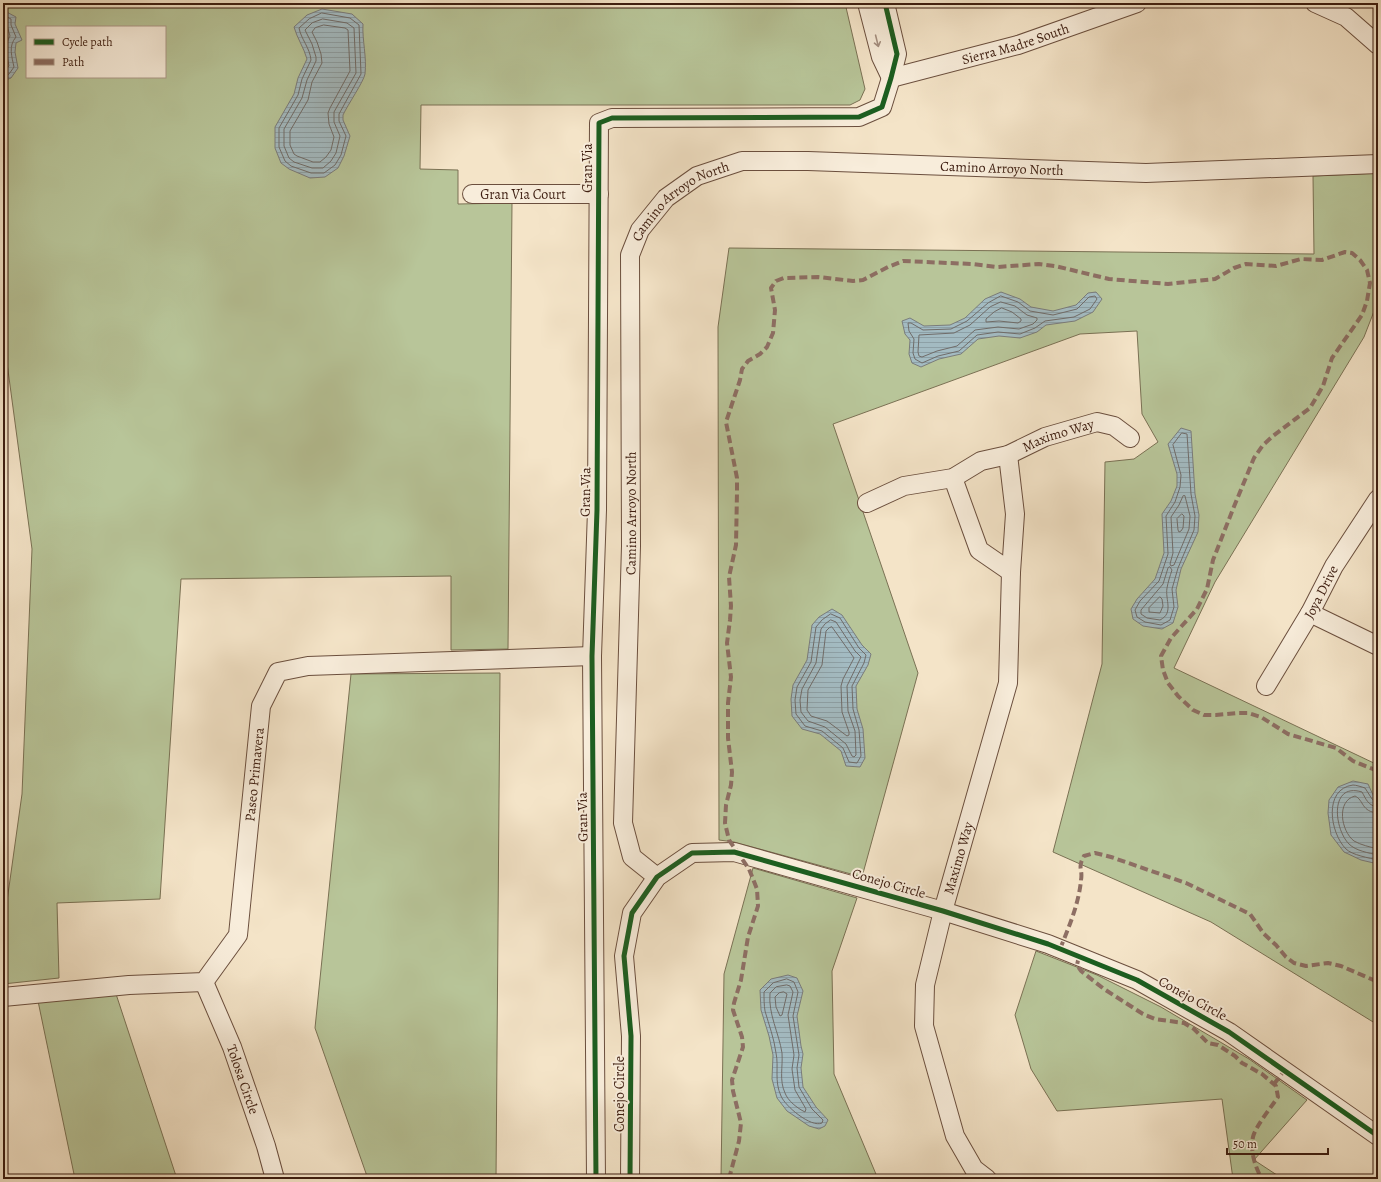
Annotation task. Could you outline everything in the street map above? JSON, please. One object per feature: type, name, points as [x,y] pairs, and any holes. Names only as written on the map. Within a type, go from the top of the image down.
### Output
[{"type":"street","points":[[867,3],[881,57],[891,78]]},
{"type":"street","points":[[885,3],[897,54],[891,78]]},
{"type":"street","name":"Sierra Madre South","points":[[891,78],[1018,45],[1137,3]]},
{"type":"street","points":[[1315,3],[1346,18],[1378,45]]},
{"type":"street","name":"Gran Via","points":[[596,1179],[592,656],[597,510],[599,123],[612,118],[859,117],[882,107],[891,78]]},
{"type":"street","name":"Camino Arroyo North","points":[[657,877],[632,856],[623,823],[630,546],[630,255],[640,230],[666,198],[697,176],[742,161],[808,161],[1146,173],[1378,164]]},
{"type":"street","name":"Gran Via Court","points":[[472,194],[599,194]]},
{"type":"street","name":"Maximo Way","points":[[867,503],[904,486],[953,478],[981,461],[1008,455],[1045,438],[1097,422],[1114,426],[1130,438]]},
{"type":"street","name":"Maximo Way","points":[[987,1179],[974,1169],[955,1136],[924,1026],[925,985],[943,911],[1008,683],[1011,572],[1015,514],[1008,455]]},
{"type":"street","points":[[953,478],[979,550],[1011,572]]},
{"type":"street","name":"Joya Drive","points":[[1266,686],[1310,613],[1334,566],[1375,512]]},
{"type":"street","points":[[1310,613],[1378,646]]},
{"type":"street","name":"Paseo Primavera","points":[[204,982],[238,935],[261,706],[278,672],[308,666],[592,656]]},
{"type":"street","name":"Conejo Circle","points":[[630,1179],[631,1036],[624,956],[632,913],[657,877],[692,853],[734,852],[943,911],[1048,944],[1137,980],[1229,1032],[1378,1136]]},
{"type":"street","points":[[3,997],[129,985],[204,982]]},
{"type":"street","name":"Tolosa Circle","points":[[204,982],[232,1046],[266,1146],[275,1179]]},
{"type":"green space","points":[[3,3],[117,3],[122,7],[206,3],[845,3],[865,89],[860,100],[850,105],[421,105],[420,169],[458,170],[458,204],[512,203],[508,649],[451,650],[451,576],[181,579],[160,899],[57,903],[59,978],[3,984],[3,930],[22,794],[32,549],[3,333]]},
{"type":"green space","points":[[1378,173],[1378,301],[1364,337],[1215,582],[1174,668],[1378,765],[1378,1025],[1211,922],[1053,852],[1102,664],[1105,462],[1134,459],[1158,442],[1142,414],[1137,331],[1080,334],[833,424],[918,673],[862,877],[734,842],[719,840],[718,327],[729,248],[1314,254],[1313,176]]},
{"type":"green space","points":[[500,673],[496,1179],[368,1179],[315,1028],[351,674]]},
{"type":"green space","points":[[753,868],[857,898],[832,971],[834,1074],[878,1179],[721,1179],[724,974]]},
{"type":"green space","points":[[1036,951],[1097,975],[1161,1007],[1249,1059],[1307,1100],[1254,1160],[1283,1179],[1233,1179],[1222,1099],[1057,1111],[1031,1069],[1015,1015]]},
{"type":"green space","points":[[116,994],[177,1179],[75,1179],[38,1001]]},
{"type":"water","points":[[322,9],[352,14],[363,24],[365,74],[343,115],[343,120],[350,136],[344,156],[338,168],[325,177],[310,178],[289,169],[281,163],[275,148],[275,127],[294,94],[298,78],[307,59],[294,27],[307,15]]},
{"type":"water","points":[[3,10],[16,17],[15,24],[22,40],[16,43],[15,52],[18,68],[11,78],[3,81]]},
{"type":"water","points":[[1001,292],[1020,299],[1031,307],[1053,311],[1076,305],[1088,293],[1096,292],[1102,299],[1093,312],[1075,321],[1046,325],[1037,332],[1020,338],[999,336],[978,339],[961,354],[939,359],[921,367],[912,363],[909,354],[910,340],[905,334],[902,321],[910,318],[924,326],[950,325],[965,318],[985,299]]},
{"type":"water","points":[[1181,428],[1191,431],[1195,494],[1199,515],[1198,532],[1181,569],[1176,590],[1178,607],[1173,623],[1162,629],[1143,626],[1133,619],[1131,609],[1137,599],[1155,579],[1164,553],[1162,514],[1171,501],[1177,486],[1177,474],[1168,444]]},
{"type":"water","points":[[832,609],[842,615],[862,645],[871,654],[868,665],[856,686],[857,709],[863,729],[865,758],[860,767],[846,766],[841,751],[820,734],[802,729],[792,716],[791,699],[793,685],[807,660],[812,625],[819,617]]},
{"type":"water","points":[[1353,781],[1368,784],[1374,797],[1378,799],[1378,864],[1361,860],[1344,852],[1331,835],[1328,813],[1329,800],[1338,787]]},
{"type":"water","points":[[788,975],[797,978],[803,991],[797,1016],[803,1054],[801,1068],[803,1087],[816,1107],[828,1120],[825,1126],[819,1129],[809,1126],[787,1111],[777,1098],[772,1079],[773,1055],[761,1010],[760,990],[771,979]]},
{"type":"marked path","points":[[730,1179],[739,1141],[741,1123],[733,1091],[732,1080],[743,1047],[742,1037],[733,1010],[741,980],[748,937],[758,906],[757,889],[749,869],[729,840],[725,823],[726,805],[731,785],[732,772],[728,738],[728,703],[731,677],[727,643],[731,606],[729,577],[736,545],[737,492],[737,478],[726,422],[740,380],[742,369],[748,361],[760,354],[767,347],[773,333],[775,310],[771,288],[776,281],[784,278],[818,277],[853,281],[863,280],[903,261],[972,264],[997,267],[1039,264],[1055,266],[1109,279],[1168,284],[1215,279],[1234,268],[1246,264],[1276,266],[1301,259],[1322,260],[1345,252],[1352,253],[1360,260],[1367,270],[1370,283],[1367,301],[1362,315],[1332,358],[1323,386],[1310,408],[1273,436],[1263,445],[1254,458],[1213,560],[1207,589],[1197,609],[1171,638],[1161,656],[1163,670],[1168,683],[1178,696],[1193,710],[1204,715],[1248,713],[1261,717],[1288,734],[1336,748],[1353,761],[1378,771]]},
{"type":"marked path","points":[[1060,949],[1076,906],[1080,889],[1082,860],[1084,856],[1095,853],[1111,857],[1186,883],[1250,914],[1264,934],[1286,957],[1294,963],[1306,966],[1328,963],[1341,966],[1378,982]]},
{"type":"marked path","points":[[1079,956],[1077,965],[1081,971],[1104,989],[1143,1014],[1155,1019],[1184,1023],[1194,1029],[1208,1043],[1218,1045],[1235,1056],[1242,1063],[1262,1074],[1276,1086],[1278,1097],[1260,1122],[1254,1133],[1252,1142],[1254,1159],[1262,1179]]},
{"type":"marked path","points":[[1274,1084],[1284,1071]]},
{"type":"cycle path","points":[[596,1179],[592,656],[597,510],[599,123],[612,118],[859,117],[882,107],[897,54],[885,3]]},
{"type":"cycle path","points":[[630,1179],[631,1036],[624,956],[632,913],[657,877],[692,853],[734,852],[943,911],[1048,944],[1137,980],[1229,1032],[1378,1136]]}]
